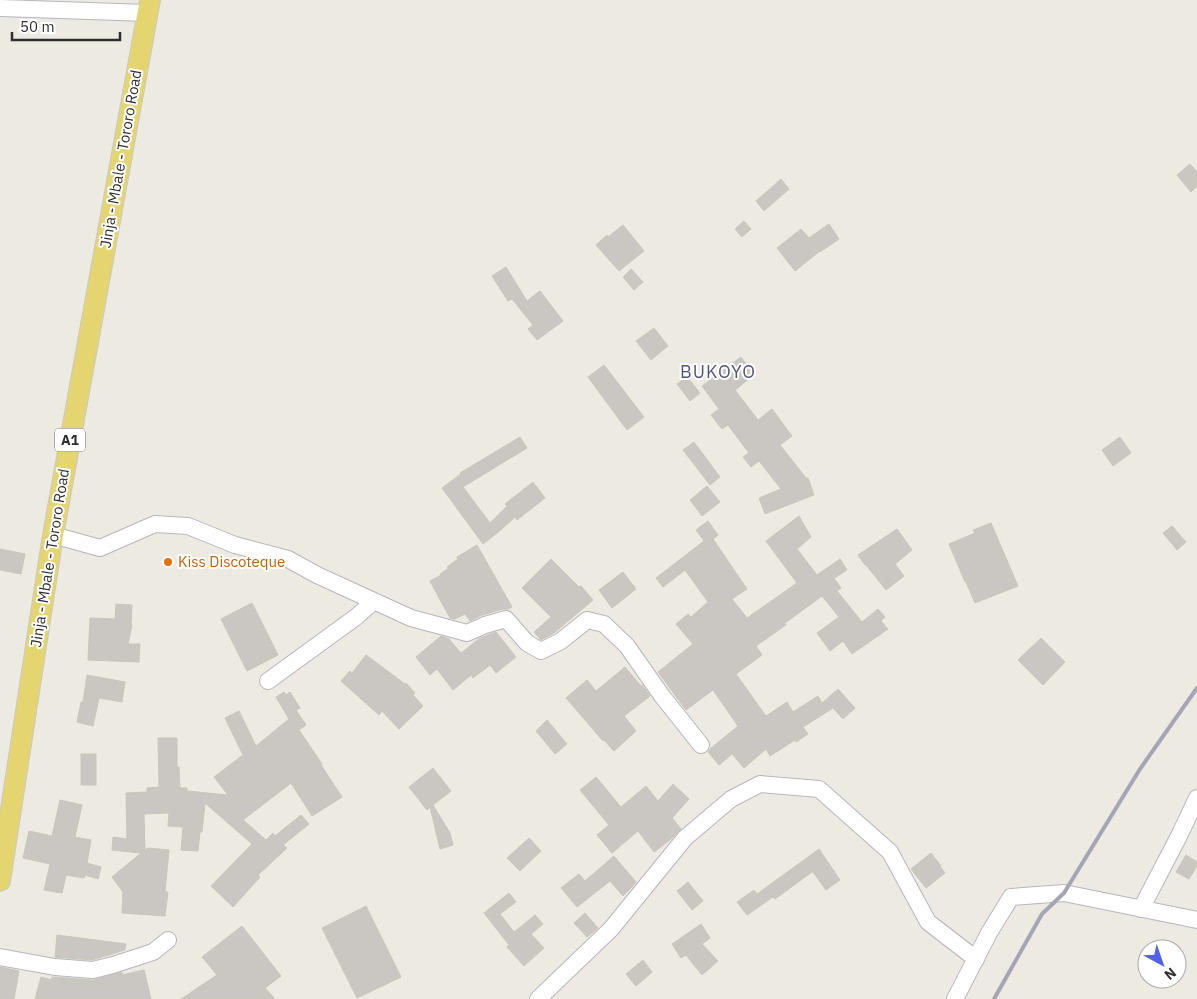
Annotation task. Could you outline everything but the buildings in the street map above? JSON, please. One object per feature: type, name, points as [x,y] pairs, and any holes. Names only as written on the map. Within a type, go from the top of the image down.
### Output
[{"type":"main road","name":"Jinja - Mbale - Tororo Road","points":[[0,881],[53,535],[149,7]]},
{"type":"street","points":[[0,8],[149,7]]},
{"type":"street","points":[[53,535],[100,548],[155,524],[188,526],[234,545],[288,558],[317,575],[411,618],[468,633],[506,618],[527,643],[541,650],[561,641],[587,620],[604,624],[627,646],[662,696],[701,745]]},
{"type":"street","points":[[268,681],[356,617],[373,602]]},
{"type":"street","points":[[538,999],[611,929],[685,838],[731,799],[760,784],[820,789],[890,852],[928,922],[976,959]]},
{"type":"street","points":[[1141,909],[1197,798]]},
{"type":"street","points":[[956,999],[989,933],[1011,897],[1064,894],[1197,920]]},
{"type":"street","points":[[0,957],[55,968],[93,970],[153,952],[168,940]]},
{"type":"railway","points":[[994,999],[1042,914],[1064,893],[1140,769],[1197,688]]},
{"type":"place","name":"Kiss Discoteque","points":[[168,562]]},
{"type":"district","name":"BUKOYO","points":[[718,372]]}]
